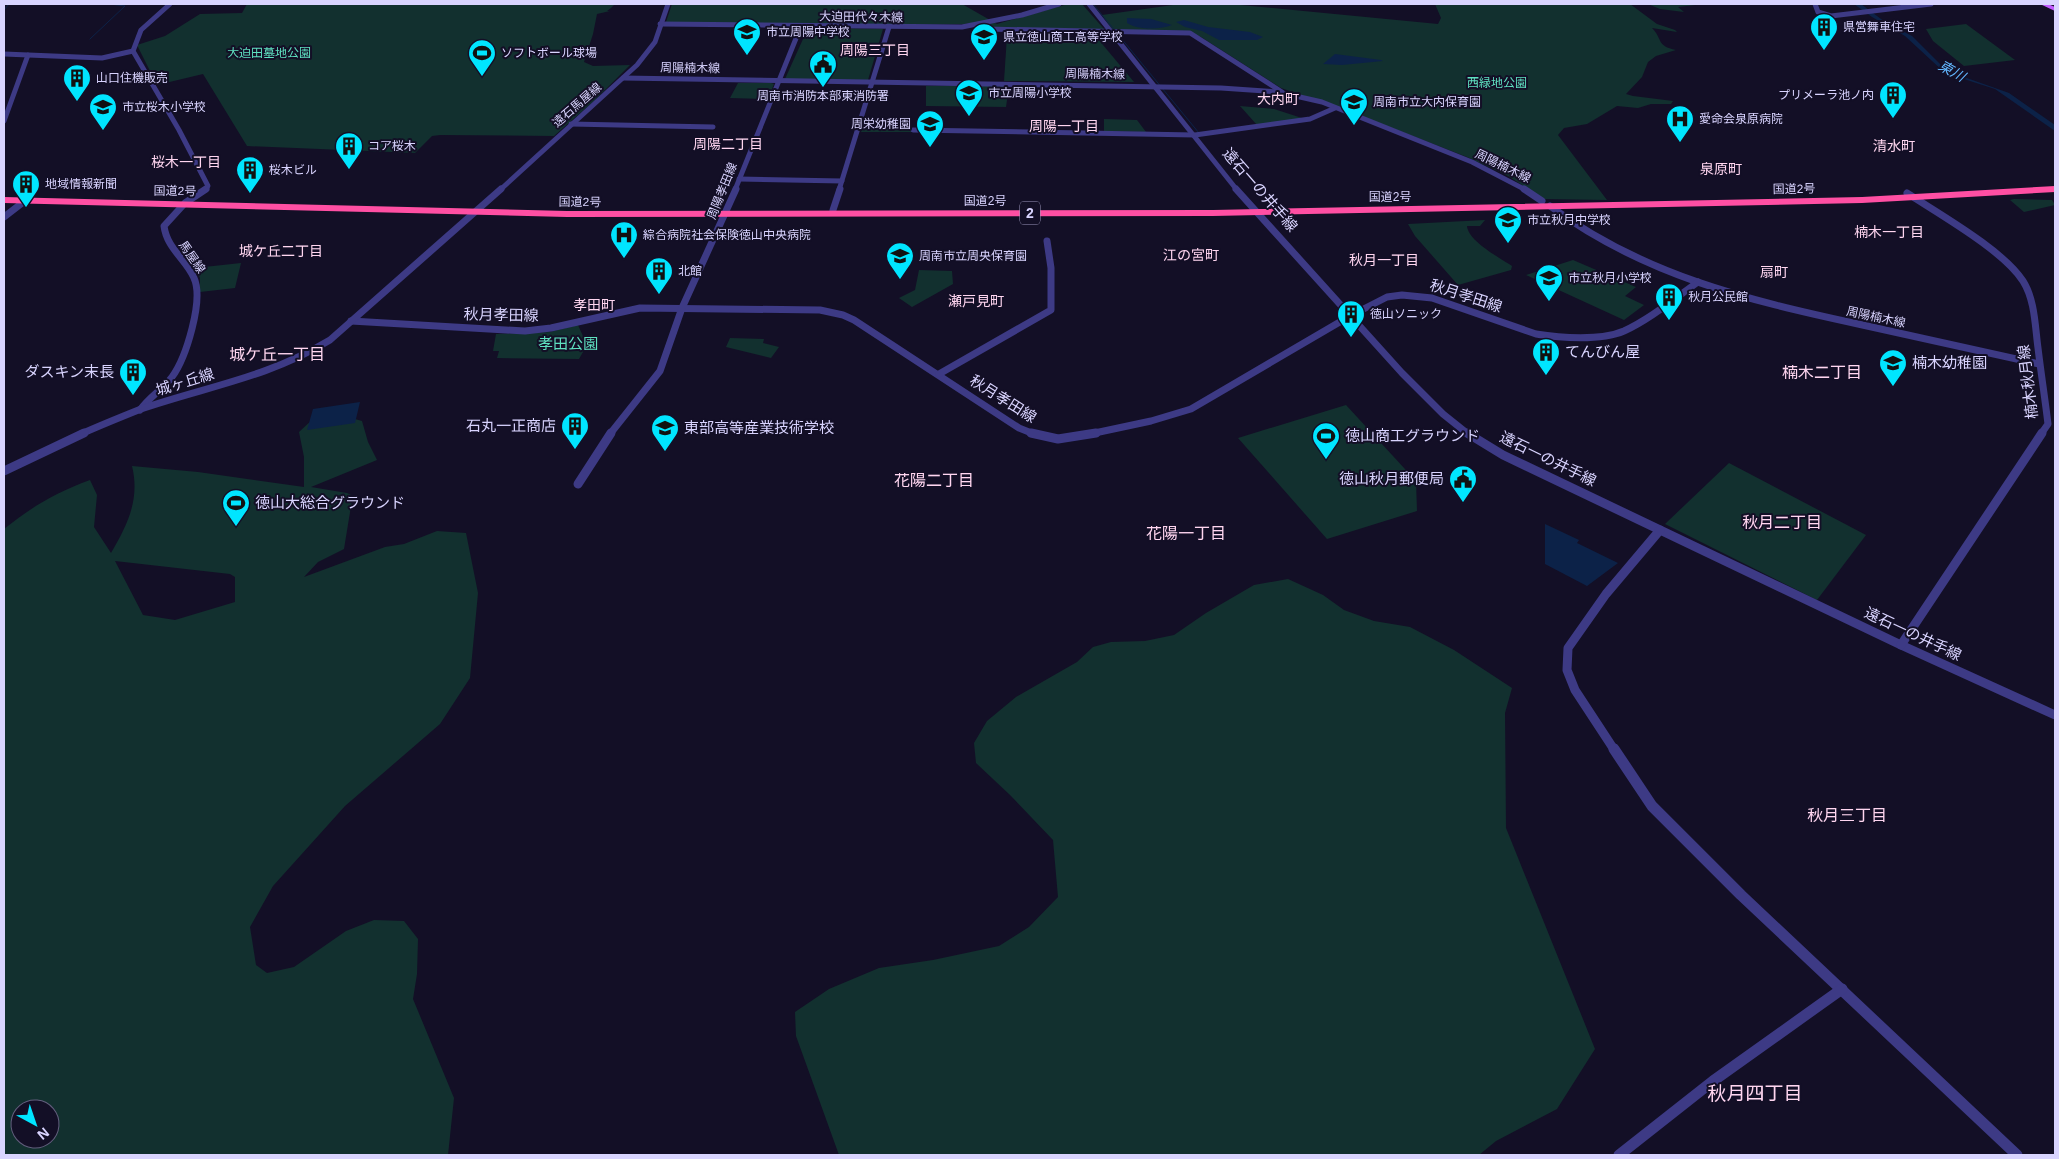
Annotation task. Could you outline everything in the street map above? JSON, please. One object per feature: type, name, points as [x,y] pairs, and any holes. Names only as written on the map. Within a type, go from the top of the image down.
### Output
[{"type":"highway","name":"国道2号","points":[[1909,195],[2055,185]]},
{"type":"highway","name":"国道2号","points":[[4,195],[477,209],[567,214],[1254,210],[1909,195],[2055,189]]},
{"type":"highway","name":"国道2号","points":[[4,200],[189,201]]},
{"type":"highway","name":"国道2号","points":[[726,213],[832,210],[1254,210]]},
{"type":"main road","points":[[2043,4],[2055,9]]},
{"type":"street","points":[[4,54],[102,58],[133,51],[134,43],[140,30],[170,4]]},
{"type":"street","name":"遠石馬屋線","points":[[477,209],[623,78],[649,52],[655,42],[668,4]]},
{"type":"street","name":"大迫田代々木線","points":[[660,24],[962,27],[978,25],[1059,4]]},
{"type":"street","name":"遠石一の井手線","points":[[1088,4],[1160,87],[1194,135],[1254,210],[1442,414],[1469,435],[1503,455],[1900,645],[2055,716]]},
{"type":"street","points":[[1815,4],[1818,12],[1826,15],[1931,4]]},
{"type":"street","points":[[978,25],[986,29],[1190,33],[1282,92]]},
{"type":"street","name":"周陽孝田線","points":[[578,484],[613,430],[660,371],[682,308],[726,213],[801,26]]},
{"type":"street","points":[[832,210],[889,27]]},
{"type":"street","name":"馬屋線","points":[[133,51],[208,183],[202,193],[189,201],[164,226],[164,237],[196,280],[198,293],[180,362],[173,375],[145,402],[140,410]]},
{"type":"street","points":[[4,121],[28,55]]},
{"type":"street","name":"周陽楠木線","points":[[623,78],[1221,88],[1300,95],[1482,166],[1510,180],[1576,226],[1606,244],[1646,263],[1698,282],[1772,305],[2039,364]]},
{"type":"street","points":[[913,130],[1194,135],[1310,119],[1335,108]]},
{"type":"street","points":[[571,124],[713,127]]},
{"type":"street","points":[[739,178],[842,181]]},
{"type":"street","name":"楠木秋月線","points":[[1900,645],[2010,484],[2048,424],[2034,316],[2029,294],[2019,276],[1987,246],[1909,195]]},
{"type":"street","points":[[4,217],[26,200]]},
{"type":"street","name":"城ヶ丘線","points":[[4,471],[140,410],[281,366],[316,349],[351,321],[477,209]]},
{"type":"street","points":[[939,374],[1051,310],[1051,268],[1047,241]]},
{"type":"street","name":"秋月孝田線","points":[[351,321],[525,331],[552,328],[630,309],[772,308],[832,312],[854,320],[1019,428],[1035,435],[1058,439],[1081,437],[1151,422],[1191,409],[1350,316],[1387,298],[1419,296],[1445,301],[1536,334],[1554,337],[1585,338],[1622,332],[1657,311],[1698,282]]},
{"type":"street","points":[[1660,530],[1606,594],[1568,648],[1567,670],[1575,690],[1652,806],[1741,895],[2017,1155]]},
{"type":"street","points":[[1619,1155],[1745,1057],[1801,1020],[1842,989]]},
{"type":"green space","name":"大迫田墓地公園","points":[[247,4],[615,4],[607,11],[610,11],[597,14],[584,62],[593,66],[630,65],[595,100],[554,136],[440,135],[432,136],[415,153],[247,146],[203,74],[157,85],[137,45],[165,36],[200,14],[242,13]]},
{"type":"green space","points":[[672,4],[962,4],[997,24],[1068,4],[1082,4],[1104,29],[990,28],[980,22],[885,25],[666,22]]},
{"type":"green space","name":"西緑地公園","points":[[1180,4],[1230,4],[1438,24],[1441,18],[1435,4],[1630,4],[1657,24],[1677,32],[1652,28],[1665,46],[1676,50],[1656,56],[1648,62],[1642,77],[1626,94],[1673,101],[1671,104],[1651,104],[1638,108],[1617,106],[1587,124],[1564,128],[1558,135],[1607,200],[1544,199],[1508,176],[1467,157],[1343,109],[1281,88],[1201,37],[1184,31],[1113,31],[1102,15]]},
{"type":"green space","points":[[1648,4],[1704,4],[1678,7],[1684,12],[1660,9]]},
{"type":"green space","points":[[1966,24],[2015,60],[1964,66],[1933,41],[1926,29]]},
{"type":"green space","points":[[808,28],[883,29],[868,80],[785,79]]},
{"type":"green space","points":[[1007,36],[1098,39],[1134,82],[1004,81]]},
{"type":"green space","points":[[738,83],[774,84],[768,99],[730,98]]},
{"type":"green space","points":[[926,86],[1009,86],[1006,107],[926,106]]},
{"type":"green space","points":[[1240,106],[1274,109],[1305,119],[1257,125]]},
{"type":"green space","points":[[1104,119],[1137,120],[1146,132],[1104,131]]},
{"type":"green space","points":[[864,124],[911,125],[911,131],[918,132],[861,132]]},
{"type":"green space","points":[[2010,200],[2052,200],[2055,205],[2024,212]]},
{"type":"green space","points":[[1485,220],[1480,226],[1467,226],[1469,232],[1485,249],[1512,266],[1511,270],[1458,285],[1415,236],[1408,224]]},
{"type":"green space","points":[[1573,260],[1636,287],[1625,296],[1644,305],[1624,320],[1526,275]]},
{"type":"green space","points":[[241,263],[235,288],[200,292],[200,278],[195,268]]},
{"type":"green space","points":[[919,270],[952,271],[953,284],[912,307],[899,298],[915,290]]},
{"type":"green space","name":"孝田公園","points":[[578,325],[587,345],[579,359],[497,358],[499,351],[493,351],[496,334],[550,332]]},
{"type":"green space","points":[[730,338],[764,339],[763,343],[779,347],[771,358],[726,347]]},
{"type":"green space","name":"徳山商工グラウンド","points":[[1346,405],[1416,481],[1417,511],[1327,539],[1238,438]]},
{"type":"green space","points":[[341,415],[362,421],[368,442],[377,460],[311,487],[347,493],[351,495],[352,500],[344,549],[318,562],[304,577],[385,547],[404,544],[437,531],[466,533],[478,593],[470,678],[440,724],[345,806],[273,886],[250,927],[256,965],[267,973],[294,967],[346,931],[374,920],[404,921],[418,939],[417,974],[413,999],[454,1098],[448,1155],[4,1155],[4,529],[45,501],[90,480],[97,495],[94,527],[111,553],[123,532],[131,511],[134,489],[132,466],[198,472],[304,487],[304,457],[299,432],[313,419]],"holes":[[[115,561],[230,574],[235,577],[235,602],[175,620],[143,615]]]},
{"type":"green space","points":[[1729,463],[1866,535],[1817,600],[1665,524]]},
{"type":"green space","points":[[1288,579],[1323,595],[1344,610],[1374,621],[1410,627],[1454,650],[1512,688],[1505,713],[1506,828],[1595,1049],[1557,1109],[1496,1141],[1479,1155],[839,1155],[796,1036],[795,1012],[829,989],[879,968],[933,960],[999,946],[1029,927],[1058,897],[1053,840],[976,763],[974,743],[987,721],[1016,697],[1077,662],[1093,647],[1111,642],[1145,641],[1174,635],[1206,613],[1254,585]]},
{"type":"water","points":[[1854,4],[1861,4],[1885,22],[1912,36],[1947,71],[2009,93],[2055,125],[2055,131],[1995,89],[1945,73],[1905,36]]},
{"type":"water","points":[[1127,18],[1151,19],[1172,25],[1161,28],[1143,28],[1127,23]]},
{"type":"water","points":[[1184,20],[1208,27],[1250,32],[1263,37],[1257,40],[1219,40],[1202,31],[1185,27],[1176,22]]},
{"type":"water","points":[[1335,54],[1383,61],[1342,65],[1323,64]]},
{"type":"water","points":[[360,402],[355,423],[307,430],[313,409]]},
{"type":"water","points":[[1545,524],[1579,540],[1577,543],[1618,563],[1587,586],[1545,564]]},
{"type":"waterway","points":[[4,10],[9,4]]},
{"type":"waterway","points":[[90,39],[125,6],[110,4]]},
{"type":"waterway","points":[[1093,4],[1199,133]]},
{"type":"place","name":"県営舞車住宅","points":[[1824,51]]},
{"type":"place","name":"市立周陽中学校","points":[[747,56]]},
{"type":"place","name":"県立徳山商工高等学校","points":[[984,61]]},
{"type":"place","name":"ソフトボール球場","points":[[482,77]]},
{"type":"place","name":"周南市消防本部東消防署","points":[[823,88]]},
{"type":"place","name":"山口住機販売","points":[[77,102]]},
{"type":"place","name":"市立周陽小学校","points":[[969,117]]},
{"type":"place","name":"プリメーラ池ノ内","points":[[1893,119]]},
{"type":"place","name":"周南市立大内保育園","points":[[1354,126]]},
{"type":"place","name":"市立桜木小学校","points":[[103,131]]},
{"type":"place","name":"愛命会泉原病院","points":[[1680,143]]},
{"type":"place","name":"周栄幼稚園","points":[[930,148]]},
{"type":"place","name":"コア桜木","points":[[349,170]]},
{"type":"place","name":"桜木ビル","points":[[250,194]]},
{"type":"place","name":"地域情報新聞","points":[[26,208]]},
{"type":"place","name":"市立秋月中学校","points":[[1508,244]]},
{"type":"place","name":"綜合病院社会保険徳山中央病院","points":[[624,259]]},
{"type":"place","name":"周南市立周央保育園","points":[[900,280]]},
{"type":"place","name":"北館","points":[[659,295]]},
{"type":"place","name":"市立秋月小学校","points":[[1549,302]]},
{"type":"place","name":"秋月公民館","points":[[1669,321]]},
{"type":"place","name":"徳山ソニック","points":[[1351,338]]},
{"type":"place","name":"てんびん屋","points":[[1546,376]]},
{"type":"place","name":"楠木幼稚園","points":[[1893,387]]},
{"type":"place","name":"ダスキン末長","points":[[133,396]]},
{"type":"place","name":"石丸一正商店","points":[[575,450]]},
{"type":"place","name":"東部高等産業技術学校","points":[[665,452]]},
{"type":"place","name":"徳山商工グラウンド","points":[[1326,460]]},
{"type":"place","name":"徳山秋月郵便局","points":[[1463,503]]},
{"type":"place","name":"徳山大総合グラウンド","points":[[236,527]]},
{"type":"district","name":"周陽三丁目","points":[[875,50]]},
{"type":"district","name":"大内町","points":[[1278,99]]},
{"type":"district","name":"周陽一丁目","points":[[1064,126]]},
{"type":"district","name":"周陽二丁目","points":[[728,144]]},
{"type":"district","name":"清水町","points":[[1894,146]]},
{"type":"district","name":"桜木一丁目","points":[[186,162]]},
{"type":"district","name":"泉原町","points":[[1721,169]]},
{"type":"district","name":"楠木一丁目","points":[[1889,232]]},
{"type":"district","name":"城ケ丘二丁目","points":[[281,251]]},
{"type":"district","name":"江の宮町","points":[[1191,255]]},
{"type":"district","name":"秋月一丁目","points":[[1384,260]]},
{"type":"district","name":"扇町","points":[[1774,272]]},
{"type":"district","name":"瀬戸見町","points":[[976,301]]},
{"type":"district","name":"孝田町","points":[[594,305]]},
{"type":"district","name":"城ケ丘一丁目","points":[[277,354]]},
{"type":"district","name":"楠木二丁目","points":[[1822,372]]},
{"type":"district","name":"花陽二丁目","points":[[934,480]]},
{"type":"district","name":"秋月二丁目","points":[[1782,522]]},
{"type":"district","name":"花陽一丁目","points":[[1186,533]]},
{"type":"district","name":"秋月三丁目","points":[[1847,815]]},
{"type":"district","name":"秋月四丁目","points":[[1755,1093]]},
{"type":"water label","name":"東川","points":[[1952,71]]}]
